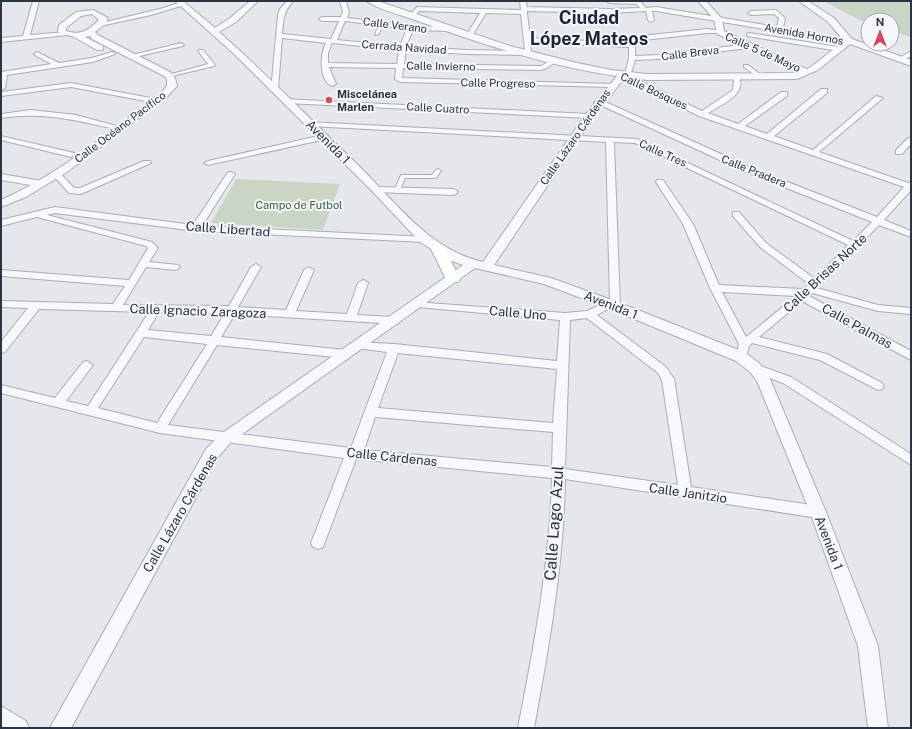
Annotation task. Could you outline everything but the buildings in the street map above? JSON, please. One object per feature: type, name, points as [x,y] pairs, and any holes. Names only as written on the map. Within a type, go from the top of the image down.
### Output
[{"type":"main road","points":[[438,250],[453,279]]},
{"type":"street","points":[[26,37],[36,1]]},
{"type":"street","points":[[214,32],[233,20],[254,1]]},
{"type":"street","points":[[274,89],[281,15],[283,9],[290,1]]},
{"type":"street","points":[[332,84],[324,65],[324,51],[344,18],[346,12],[343,1]]},
{"type":"street","name":"Calle Bosques","points":[[371,1],[469,36],[555,60],[625,75],[702,114],[911,186]]},
{"type":"street","points":[[523,1],[528,53]]},
{"type":"street","points":[[610,1],[638,2],[646,9],[652,20]]},
{"type":"street","points":[[676,28],[720,32],[718,19],[702,1]]},
{"type":"street","points":[[632,42],[632,58],[625,75],[737,78],[797,76],[815,68],[849,41],[831,20],[803,1]]},
{"type":"street","points":[[100,24],[127,17],[158,13],[182,2]]},
{"type":"street","name":"Avenida 1","points":[[182,2],[310,124],[424,239],[438,250],[453,257],[480,266],[547,281],[615,306],[745,347],[755,368],[763,379],[818,512],[868,646],[878,728]]},
{"type":"street","points":[[64,30],[80,11],[92,9],[102,15],[127,17]]},
{"type":"street","points":[[412,16],[418,9],[484,11],[611,11],[646,9]]},
{"type":"street","name":"Avenida Hornos","points":[[646,9],[718,19],[849,41],[911,63]]},
{"type":"street","points":[[469,36],[484,11]]},
{"type":"street","points":[[751,13],[776,12],[782,20],[780,29]]},
{"type":"street","points":[[1,40],[64,30],[76,35],[91,32],[103,21],[102,15]]},
{"type":"street","name":"Calle Verano","points":[[322,19],[344,18],[428,29],[447,29]]},
{"type":"street","points":[[377,34],[381,23]]},
{"type":"street","points":[[400,66],[403,47],[412,27]]},
{"type":"street","points":[[527,40],[632,42],[707,31]]},
{"type":"street","name":"Calle Océano Pacífico","points":[[1,204],[42,184],[116,127],[152,101],[169,91],[172,86],[172,82],[164,80],[131,58],[95,37],[91,32]]},
{"type":"street","name":"Calle 5 de Mayo","points":[[720,32],[807,72]]},
{"type":"street","name":"Calle Océano Pacífico","points":[[76,35],[112,54],[131,58]]},
{"type":"street","points":[[749,35],[839,50]]},
{"type":"street","name":"Cerrada Navidad","points":[[280,36],[505,54],[528,53]]},
{"type":"street","points":[[131,58],[182,45]]},
{"type":"street","name":"Calle Breva","points":[[632,58],[658,57],[748,46]]},
{"type":"street","points":[[164,80],[212,65],[201,51]]},
{"type":"street","points":[[901,59],[911,53]]},
{"type":"street","points":[[37,54],[56,64]]},
{"type":"street","points":[[1,88],[2,72],[93,60],[112,54]]},
{"type":"street","name":"Calle Invierno","points":[[324,65],[545,68],[555,60]]},
{"type":"street","name":"Calle Progreso","points":[[400,66],[398,79],[404,81],[612,85]]},
{"type":"street","points":[[746,66],[762,78]]},
{"type":"street","name":"Calle Lázaro Cárdenas","points":[[60,728],[212,453],[226,438],[345,354],[453,279],[480,266],[598,102],[612,85],[625,75]]},
{"type":"street","points":[[702,114],[736,90],[738,86],[737,78]]},
{"type":"street","points":[[1,94],[71,85],[152,101]]},
{"type":"street","points":[[768,137],[824,91]]},
{"type":"street","points":[[739,128],[784,94]]},
{"type":"street","points":[[815,152],[878,98]]},
{"type":"street","name":"Calle Cuatro","points":[[286,101],[589,116]]},
{"type":"street","name":"Calle Pradera","points":[[598,102],[749,170],[879,220],[911,234]]},
{"type":"street","points":[[1,116],[38,111],[116,127]]},
{"type":"street","name":"Calle Tres","points":[[310,124],[630,139],[646,144],[855,245]]},
{"type":"street","name":"Calle Océano Pacífico","points":[[1,197],[29,183],[116,127]]},
{"type":"street","points":[[208,163],[323,137]]},
{"type":"street","points":[[1,138],[71,155]]},
{"type":"street","points":[[610,138],[615,306]]},
{"type":"street","points":[[899,152],[911,140]]},
{"type":"street","points":[[56,174],[72,191],[81,191],[147,163]]},
{"type":"street","points":[[398,191],[403,176],[434,177],[438,171]]},
{"type":"street","points":[[196,228],[231,174]]},
{"type":"street","points":[[1,177],[29,183],[42,184]]},
{"type":"street","points":[[660,182],[688,224],[715,288],[745,347],[823,357],[878,386]]},
{"type":"street","name":"Calle Brisas Norte","points":[[745,347],[809,291],[911,186]]},
{"type":"street","points":[[377,190],[454,192]]},
{"type":"street","name":"Calle Libertad","points":[[34,214],[55,210],[196,228],[424,239]]},
{"type":"street","points":[[1,223],[34,214],[149,244],[153,248],[116,308]]},
{"type":"street","points":[[736,214],[763,245],[809,291]]},
{"type":"street","points":[[143,264],[176,267]]},
{"type":"street","points":[[160,428],[214,341],[256,267]]},
{"type":"street","points":[[289,314],[309,270]]},
{"type":"street","points":[[1,273],[131,283]]},
{"type":"street","points":[[351,318],[363,283]]},
{"type":"street","points":[[715,288],[809,291],[878,308],[911,311]]},
{"type":"street","name":"Calle Palmas","points":[[809,291],[911,356]]},
{"type":"street","name":"Calle Ignacio Zaragoza","points":[[1,304],[156,309],[233,308],[289,314],[394,321]]},
{"type":"street","name":"Calle Uno","points":[[418,304],[565,317],[589,314],[604,307],[615,306]]},
{"type":"street","points":[[1,349],[36,305]]},
{"type":"street","points":[[90,412],[156,309]]},
{"type":"street","points":[[589,314],[662,370],[668,379],[685,493]]},
{"type":"street","name":"Calle Lago Azul","points":[[526,728],[544,632],[558,508],[559,428],[565,317]]},
{"type":"street","points":[[141,333],[345,354]]},
{"type":"street","points":[[360,345],[562,366]]},
{"type":"street","points":[[318,543],[371,412],[394,348]]},
{"type":"street","points":[[57,404],[87,365]]},
{"type":"street","points":[[755,368],[787,380],[911,460]]},
{"type":"street","name":"Calle Cárdenas","points":[[1,389],[57,404],[160,428],[354,454],[558,474]]},
{"type":"street","points":[[371,412],[559,428]]},
{"type":"street","name":"Calle Janitzio","points":[[558,474],[818,512]]},
{"type":"street","points":[[1,716],[19,728]]},
{"type":"green space","points":[[823,1],[911,1],[911,37],[900,34],[900,12],[860,12],[860,20]]},
{"type":"green space","name":"Campo de Futbol","points":[[236,179],[340,184],[323,230],[211,223]]},
{"type":"place","name":"Miscelánea Marlen","points":[[329,100]]},
{"type":"district","name":"Ciudad López Mateos","points":[[589,27]]}]
